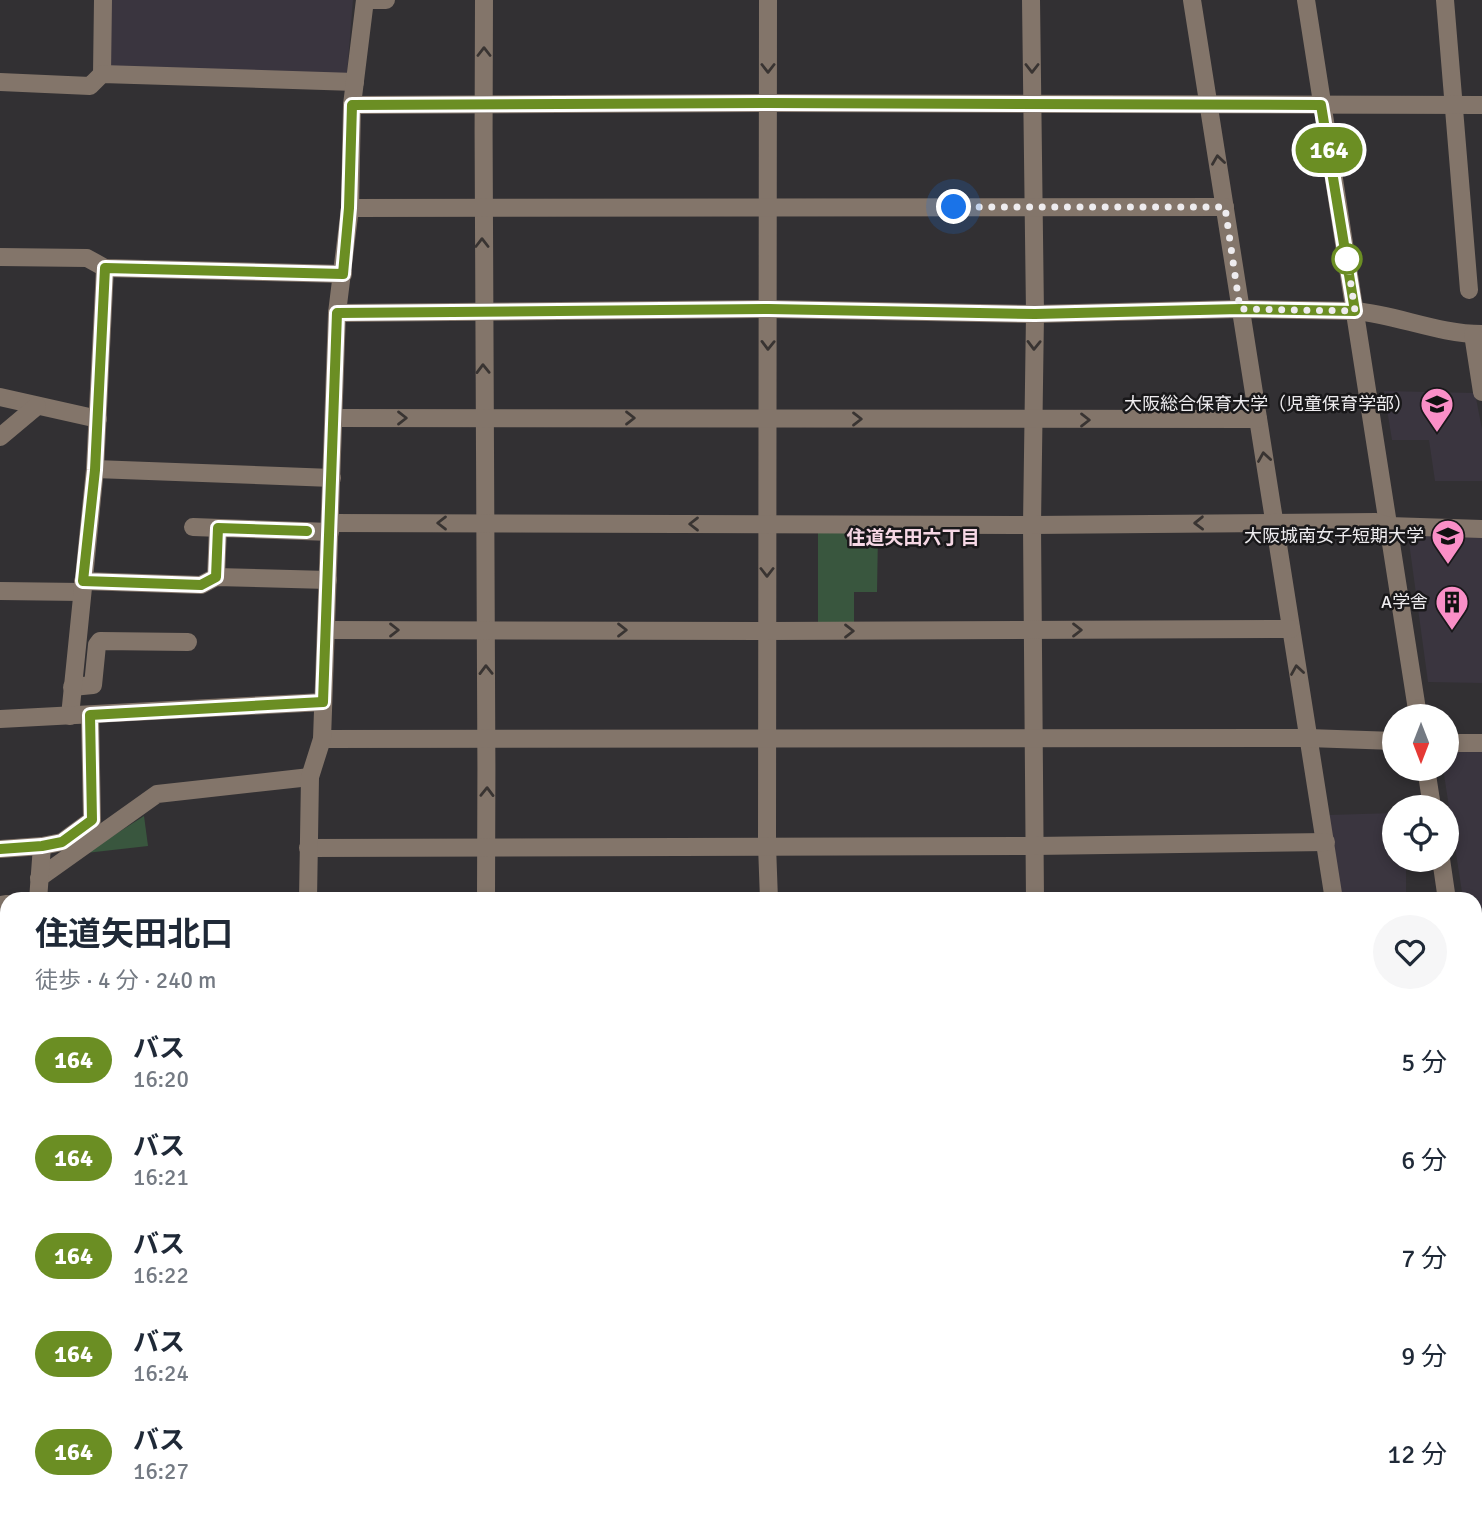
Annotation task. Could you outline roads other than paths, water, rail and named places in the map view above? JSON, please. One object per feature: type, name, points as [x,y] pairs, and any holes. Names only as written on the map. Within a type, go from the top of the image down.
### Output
[{"type":"street","points":[[0,82],[90,86],[102,74],[103,0]]},
{"type":"street","points":[[308,892],[310,777],[322,739],[337,313],[349,208],[352,105],[365,0],[386,0]]},
{"type":"street","points":[[484,0],[482,208],[488,738],[485,892]]},
{"type":"street","points":[[768,0],[769,892]]},
{"type":"street","points":[[1031,0],[1035,314],[1032,524],[1035,892]]},
{"type":"street","points":[[1192,0],[1333,892]]},
{"type":"street","points":[[1306,0],[1416,704]]},
{"type":"street","points":[[1446,0],[1452,105],[1469,290]]},
{"type":"street","points":[[102,74],[355,82]]},
{"type":"street","points":[[352,105],[1482,105]]},
{"type":"street","points":[[349,208],[1225,207]]},
{"type":"street","points":[[0,257],[87,258],[105,268],[343,274]]},
{"type":"street","points":[[70,716],[95,470],[105,268]]},
{"type":"street","points":[[337,313],[769,309],[1035,314],[1240,309],[1355,311],[1445,332],[1477,334],[1482,392]]},
{"type":"street","points":[[0,397],[97,419]]},
{"type":"street","points":[[0,437],[37,406]]},
{"type":"street","points":[[334,418],[1033,421],[1258,419]]},
{"type":"street","points":[[95,470],[332,478]]},
{"type":"street","points":[[193,527],[1376,522],[1389,526],[1482,529]]},
{"type":"street","points":[[216,577],[218,528]]},
{"type":"street","points":[[0,591],[83,586],[201,585],[216,577],[328,580]]},
{"type":"street","points":[[326,630],[1291,629]]},
{"type":"street","points":[[72,687],[93,684],[97,645],[100,640],[188,642]]},
{"type":"street","points":[[0,719],[323,702]]},
{"type":"street","points":[[0,849],[62,842],[92,820],[90,715]]},
{"type":"street","points":[[322,739],[1308,737],[1382,740]]},
{"type":"street","points":[[1460,743],[1482,743]]},
{"type":"street","points":[[39,878],[157,794],[310,777]]},
{"type":"street","points":[[308,848],[1034,846],[1326,842]]},
{"type":"street","points":[[38,892],[42,846]]},
{"type":"street","points":[[1443,872],[1446,892]]},
{"type":"place","name":"大阪総合保育大学（児童保育学部）","points":[[1437,434]]},
{"type":"place","name":"大阪城南女子短期大学","points":[[1448,566]]},
{"type":"place","name":"A学舎","points":[[1452,632]]},
{"type":"district","name":"住道矢田六丁目","points":[[913,537]]}]
